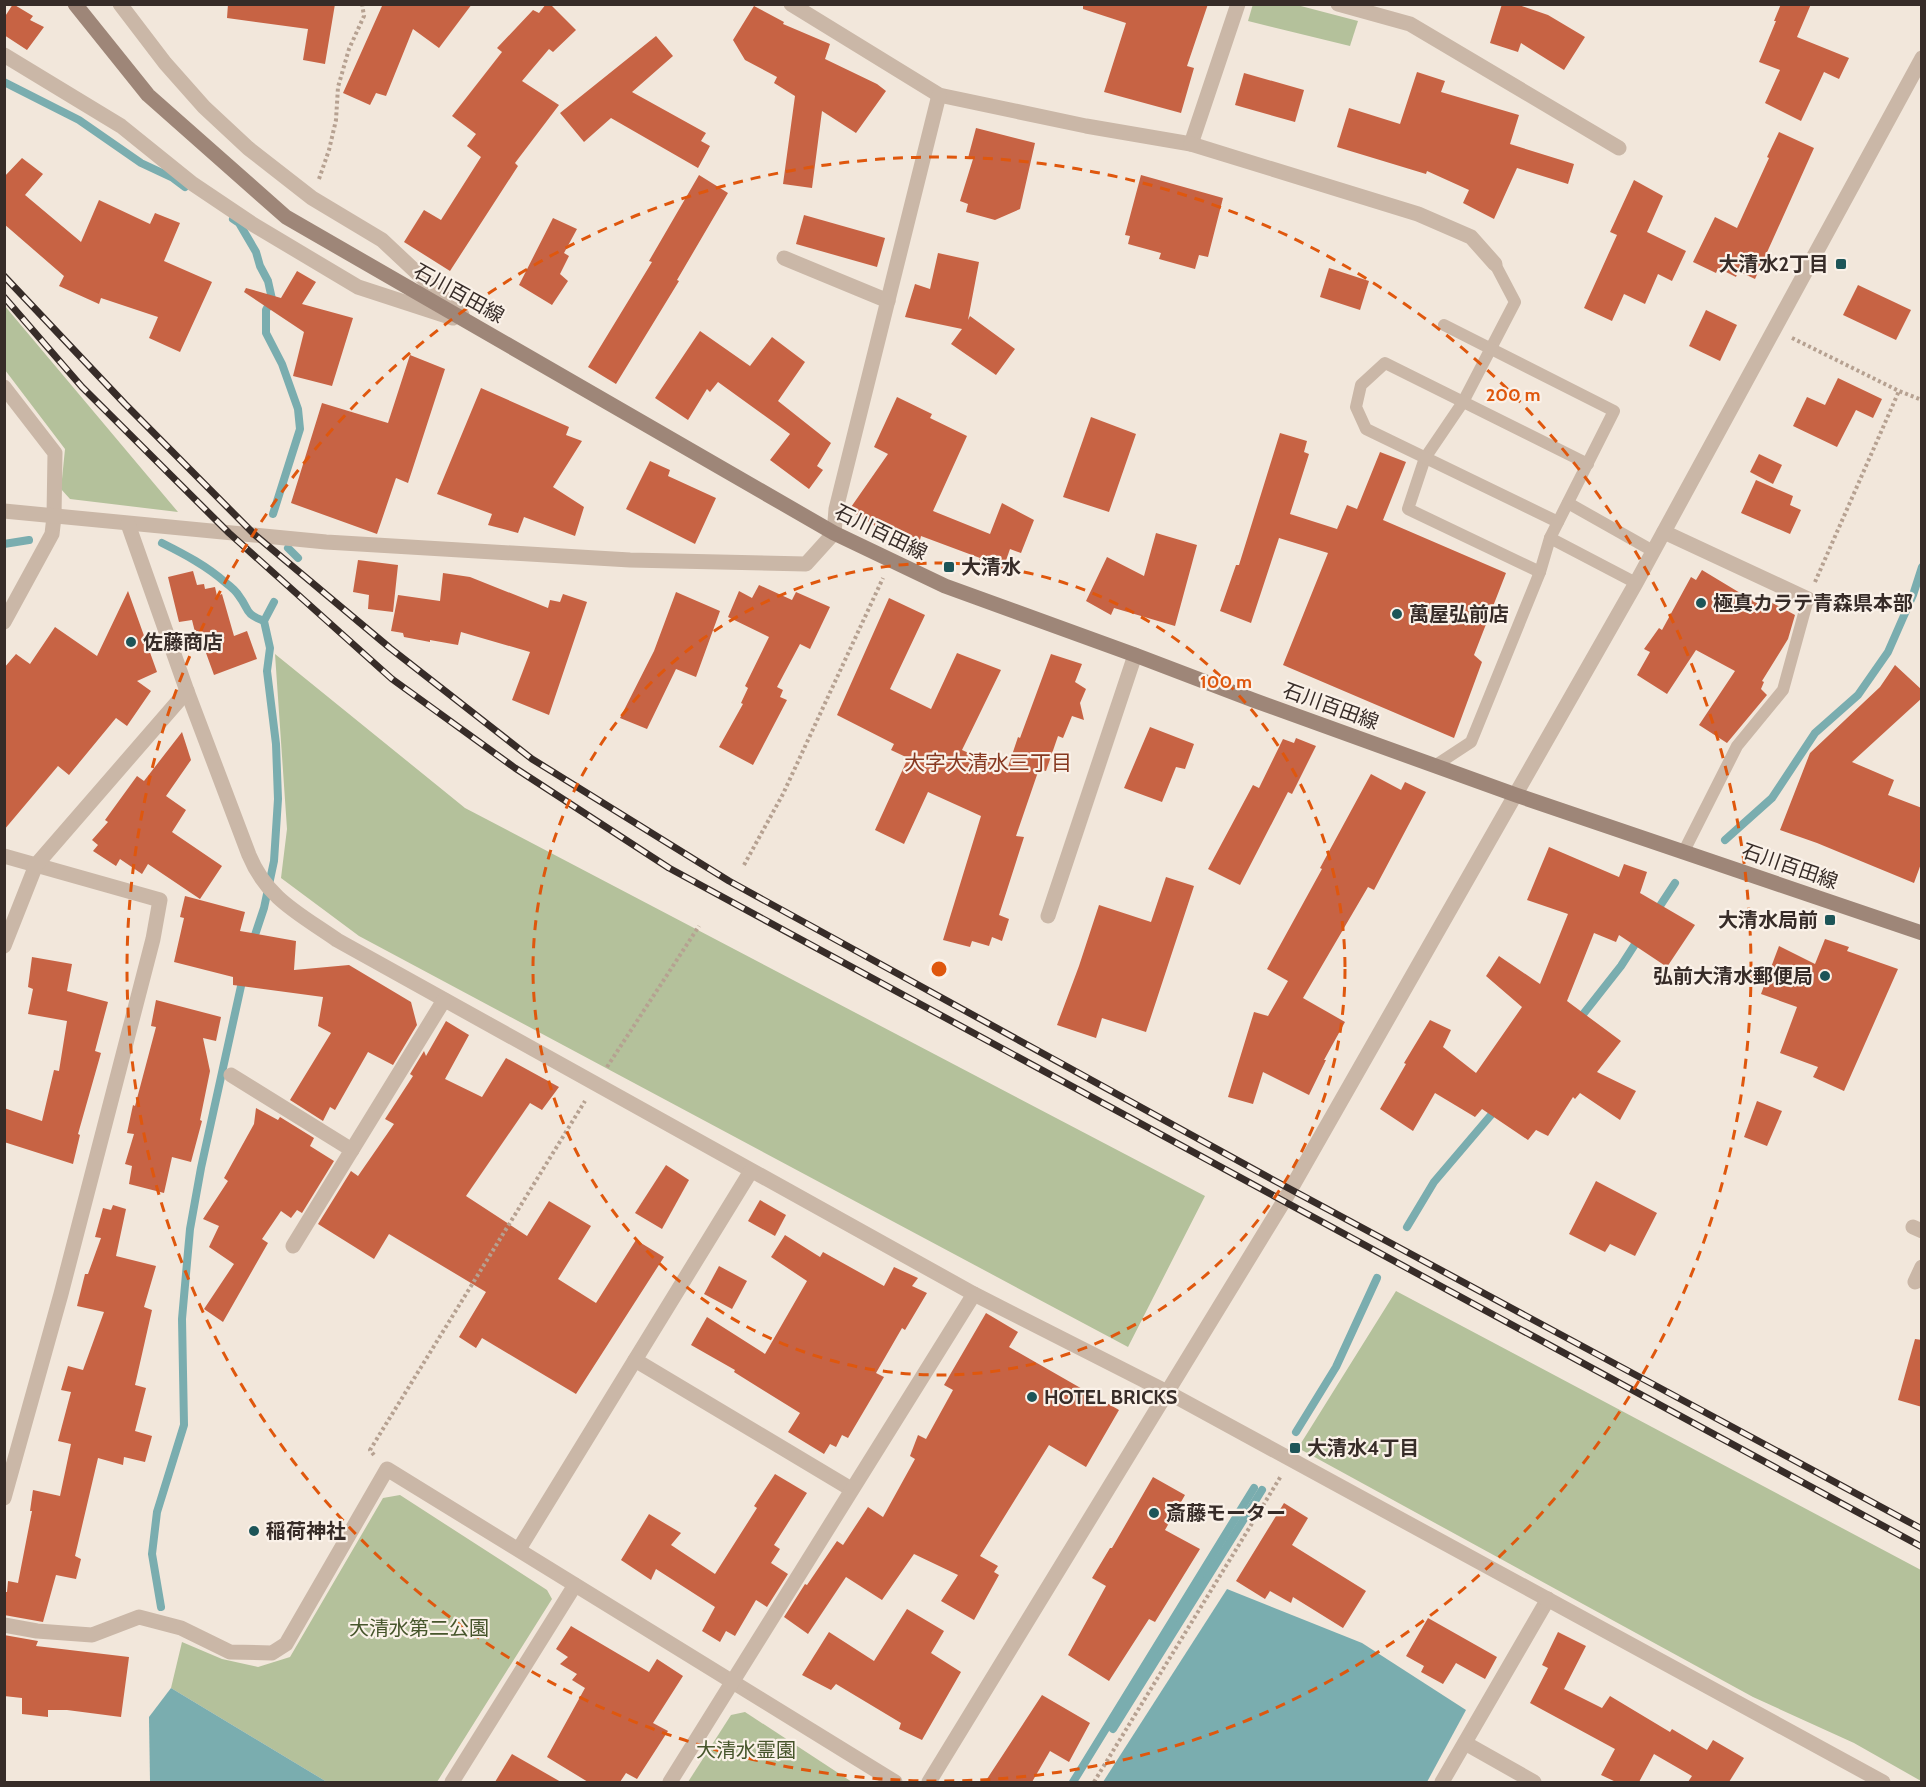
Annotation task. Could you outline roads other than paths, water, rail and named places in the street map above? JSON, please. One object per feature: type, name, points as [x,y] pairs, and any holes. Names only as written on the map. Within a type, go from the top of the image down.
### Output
[{"type":"main road","name":"石川百田線","points":[[75,4],[148,95],[286,217],[834,533],[945,586],[1253,700],[1516,795],[1922,933]]},
{"type":"street","points":[[120,4],[165,63],[204,107],[248,148],[312,198],[382,240],[471,323]]},
{"type":"street","points":[[791,4],[939,95],[1086,126],[1191,144],[1418,214],[1471,237],[1495,264]]},
{"type":"street","points":[[1191,144],[1238,4]]},
{"type":"street","points":[[1338,4],[1410,24],[1619,148]]},
{"type":"street","points":[[4,55],[121,126],[193,184],[254,225],[357,287],[471,323]]},
{"type":"street","points":[[929,1782],[1284,1202],[1636,583],[1922,58]]},
{"type":"street","points":[[4,511],[326,542],[607,559],[806,564],[834,533],[836,509],[939,95]]},
{"type":"street","points":[[784,258],[888,301]]},
{"type":"street","points":[[4,387],[55,453],[52,534],[4,622]]},
{"type":"street","points":[[128,524],[187,691],[256,873],[278,900],[337,940],[974,1294],[1169,1393],[1290,1461],[1883,1782]]},
{"type":"street","points":[[1664,532],[1808,599]]},
{"type":"street","points":[[1048,916],[1135,655]]},
{"type":"street","points":[[4,946],[36,865],[187,691]]},
{"type":"street","points":[[4,856],[160,900],[153,939],[61,1294],[4,1498]]},
{"type":"street","points":[[293,1246],[444,1000]]},
{"type":"street","points":[[231,1076],[352,1150]]},
{"type":"street","points":[[519,1549],[751,1171]]},
{"type":"street","points":[[670,1782],[974,1294]]},
{"type":"street","points":[[635,1360],[851,1489]]},
{"type":"street","points":[[4,1625],[37,1631],[92,1635],[139,1617],[181,1628],[230,1652],[272,1653],[286,1644],[387,1469],[895,1782]]},
{"type":"street","points":[[452,1782],[575,1585]]},
{"type":"street","points":[[1442,1782],[1548,1599]]},
{"type":"street","points":[[1465,1743],[1534,1782]]},
{"type":"lane","points":[[1495,264],[1515,302],[1489,348],[1463,402],[1425,458],[1408,509],[1540,572]]},
{"type":"lane","points":[[1436,765],[1471,742],[1540,572],[1550,538],[1614,411],[1444,325]]},
{"type":"lane","points":[[1558,522],[1366,429],[1356,407],[1361,385],[1385,363],[1588,464]]},
{"type":"lane","points":[[1568,503],[1653,551]]},
{"type":"lane","points":[[1550,538],[1636,583]]},
{"type":"lane","points":[[1683,853],[1737,746],[1783,690],[1808,599]]},
{"type":"water","points":[[1227,1589],[1362,1643],[1466,1710],[1427,1782],[1103,1782]]},
{"type":"water","points":[[171,1688],[327,1782],[150,1782],[149,1717]]},
{"type":"waterway","points":[[4,82],[79,120],[141,163],[173,178],[185,187]]},
{"type":"waterway","points":[[233,219],[239,223],[256,252],[268,281],[272,299],[266,310],[266,333],[282,364],[298,409],[300,429],[273,514]]},
{"type":"waterway","points":[[4,544],[29,540]]},
{"type":"waterway","points":[[162,543],[219,577],[236,592],[250,613],[264,621]]},
{"type":"waterway","points":[[288,548],[298,558]]},
{"type":"waterway","points":[[1725,840],[1772,798],[1815,733],[1858,695],[1888,652],[1913,595],[1922,567]]},
{"type":"waterway","points":[[252,944],[264,908],[274,861],[278,799],[276,744],[267,671],[270,648],[264,621],[274,602]]},
{"type":"waterway","points":[[1654,915],[1675,883]]},
{"type":"waterway","points":[[1577,1022],[1621,966],[1639,938]]},
{"type":"waterway","points":[[161,1607],[152,1554],[157,1512],[184,1425],[182,1319],[190,1229],[243,977]]},
{"type":"waterway","points":[[1407,1227],[1434,1182],[1497,1108]]},
{"type":"waterway","points":[[1296,1432],[1336,1367],[1377,1278]]},
{"type":"waterway","points":[[1073,1782],[1254,1488]]},
{"type":"waterway","points":[[1113,1729],[1262,1490]]},
{"type":"railway","points":[[4,276],[125,404],[255,535],[390,648],[532,759],[729,881],[1277,1182],[1922,1529]]},
{"type":"railway","points":[[4,297],[82,387],[229,533],[392,679],[515,768],[669,868],[1922,1547]]},
{"type":"place","name":"大清水2丁目","points":[[1841,264]]},
{"type":"place","name":"大清水","points":[[949,567]]},
{"type":"place","name":"極真カラテ青森県本部","points":[[1701,603]]},
{"type":"place","name":"萬屋弘前店","points":[[1397,614]]},
{"type":"place","name":"佐藤商店","points":[[131,642]]},
{"type":"place","name":"大清水局前","points":[[1830,920]]},
{"type":"place","name":"弘前大清水郵便局","points":[[1825,976]]},
{"type":"place","name":"HOTEL BRICKS","points":[[1032,1397]]},
{"type":"place","name":"大清水4丁目","points":[[1295,1448]]},
{"type":"place","name":"斎藤モーター","points":[[1154,1513]]},
{"type":"place","name":"稲荷神社","points":[[254,1531]]},
{"type":"district","name":"大字大清水三丁目","points":[[988,762]]},
{"type":"park label","name":"大清水第二公園","points":[[419,1628]]},
{"type":"park label","name":"大清水霊園","points":[[746,1750]]}]
